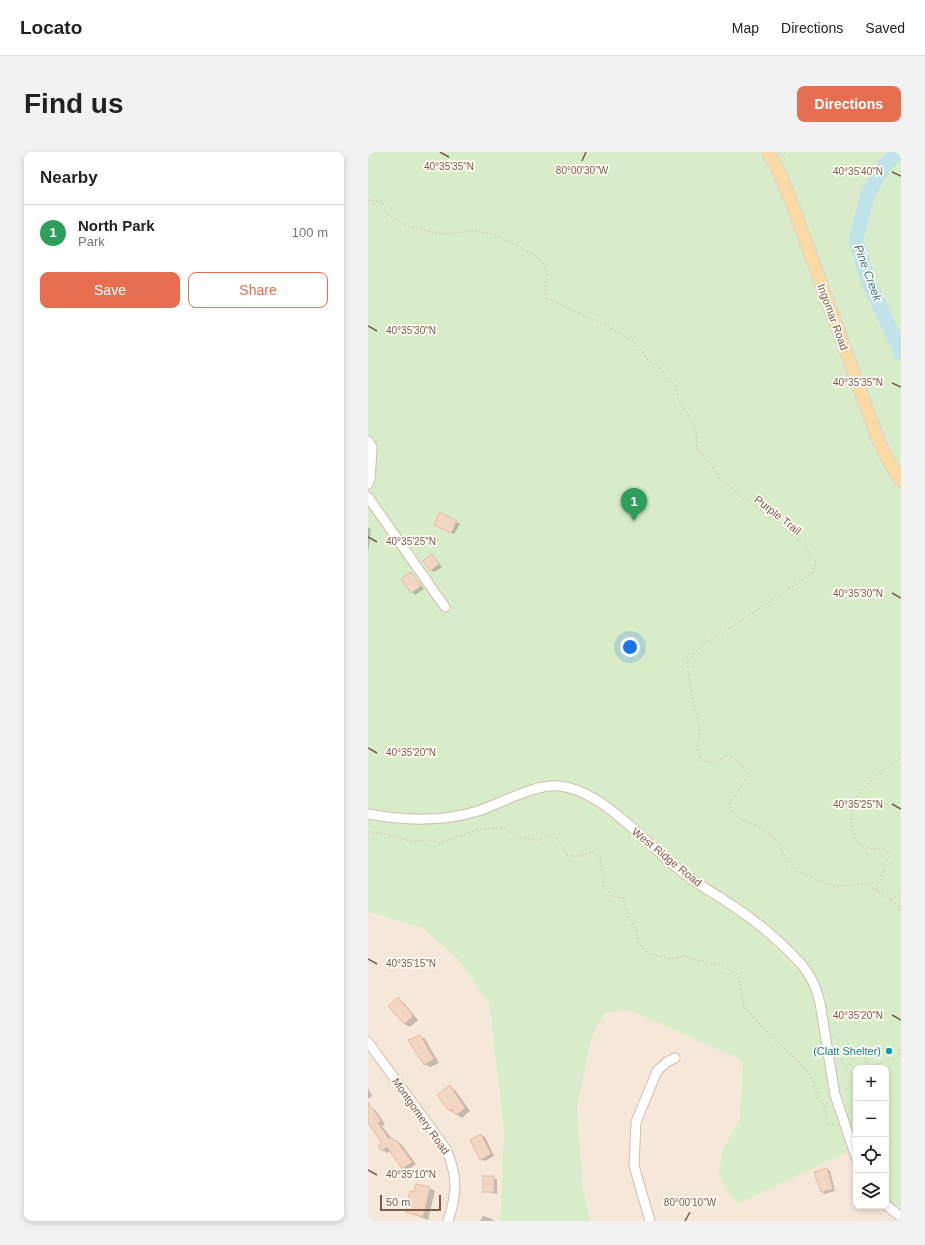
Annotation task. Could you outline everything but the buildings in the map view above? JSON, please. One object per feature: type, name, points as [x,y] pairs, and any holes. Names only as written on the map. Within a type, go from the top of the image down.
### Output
[{"type":"main road","name":"Ingomar Road","points":[[768,152],[778,170],[791,201],[878,439],[901,481]]},
{"type":"street","points":[[368,441],[372,447],[372,450],[370,479],[368,484]]},
{"type":"street","points":[[368,497],[444,607]]},
{"type":"street","name":"West Ridge Road","points":[[368,814],[424,820],[464,815],[547,787],[567,787],[585,794],[607,807],[681,871],[758,925],[794,958],[808,974],[816,989],[825,1036],[830,1074],[840,1112],[853,1149]]},
{"type":"street","name":"Montgomery Road","points":[[368,1042],[442,1143],[450,1157],[456,1186],[453,1205],[448,1221]]},
{"type":"street","points":[[650,1221],[634,1166],[636,1122],[657,1071],[667,1062],[675,1058]]},
{"type":"street","points":[[889,1207],[901,1216]]},
{"type":"path","points":[[781,160],[786,152]]},
{"type":"path","name":"Purple Trail","points":[[368,200],[382,202],[387,214],[404,225],[443,234],[475,231],[496,235],[536,256],[544,265],[547,275],[545,285],[546,298],[606,325],[636,343],[649,361],[659,366],[665,376],[676,388],[678,399],[696,428],[697,447],[720,478],[743,498],[782,525],[797,538],[816,562],[811,574],[775,596],[722,634],[701,645],[687,661],[690,692],[700,729],[697,750],[702,760],[714,763],[727,755],[738,760],[749,775],[730,803],[732,813],[742,820],[762,828],[779,843],[782,852],[796,871],[834,886],[866,884],[891,899],[900,908],[901,913]]},
{"type":"path","points":[[876,891],[890,854],[882,848],[870,849],[858,843],[851,821],[855,800],[873,778],[901,758]]},
{"type":"path","points":[[368,832],[386,834],[413,842],[427,840],[439,843],[480,829],[504,828],[516,837],[537,840],[554,833],[566,855],[576,857],[592,852],[600,858],[604,886],[610,896],[623,898],[627,913],[637,933],[638,943],[647,953],[659,958],[671,959],[683,956],[722,966],[738,975],[744,1006],[763,1028],[799,1062],[810,1075],[825,1109],[828,1125],[832,1126],[840,1112]]},
{"type":"path","points":[[891,899],[901,893]]},
{"type":"path","points":[[825,1036],[832,1035],[838,1040],[841,1061],[846,1068],[852,1064],[858,1053],[863,1053],[867,1066],[873,1066],[897,1057],[901,1049]]},
{"type":"shaded area","points":[[368,912],[422,928],[459,960],[489,1003],[504,1132],[500,1221],[368,1221]]},
{"type":"shaded area","points":[[646,1008],[724,1035],[743,1066],[739,1120],[722,1152],[738,1204],[849,1151],[853,1163],[853,1209],[882,1209],[899,1221],[591,1221],[583,1188],[577,1107],[592,1036],[605,1012]]},
{"type":"green space","points":[[368,152],[901,152],[901,1210],[889,1201],[889,1065],[853,1065],[853,1149],[738,1204],[719,1177],[722,1152],[739,1120],[743,1065],[739,1059],[630,1010],[605,1013],[592,1036],[577,1107],[583,1188],[591,1221],[500,1221],[504,1132],[489,1003],[459,960],[422,928],[368,912]]},
{"type":"waterway","name":"Pine Creek","points":[[898,152],[885,165],[868,193],[856,239],[867,278],[901,353]]},
{"type":"place","name":"North Park","points":[[634,521]]},
{"type":"place","name":"(Clatt Shelter)","points":[[889,1051]]}]
